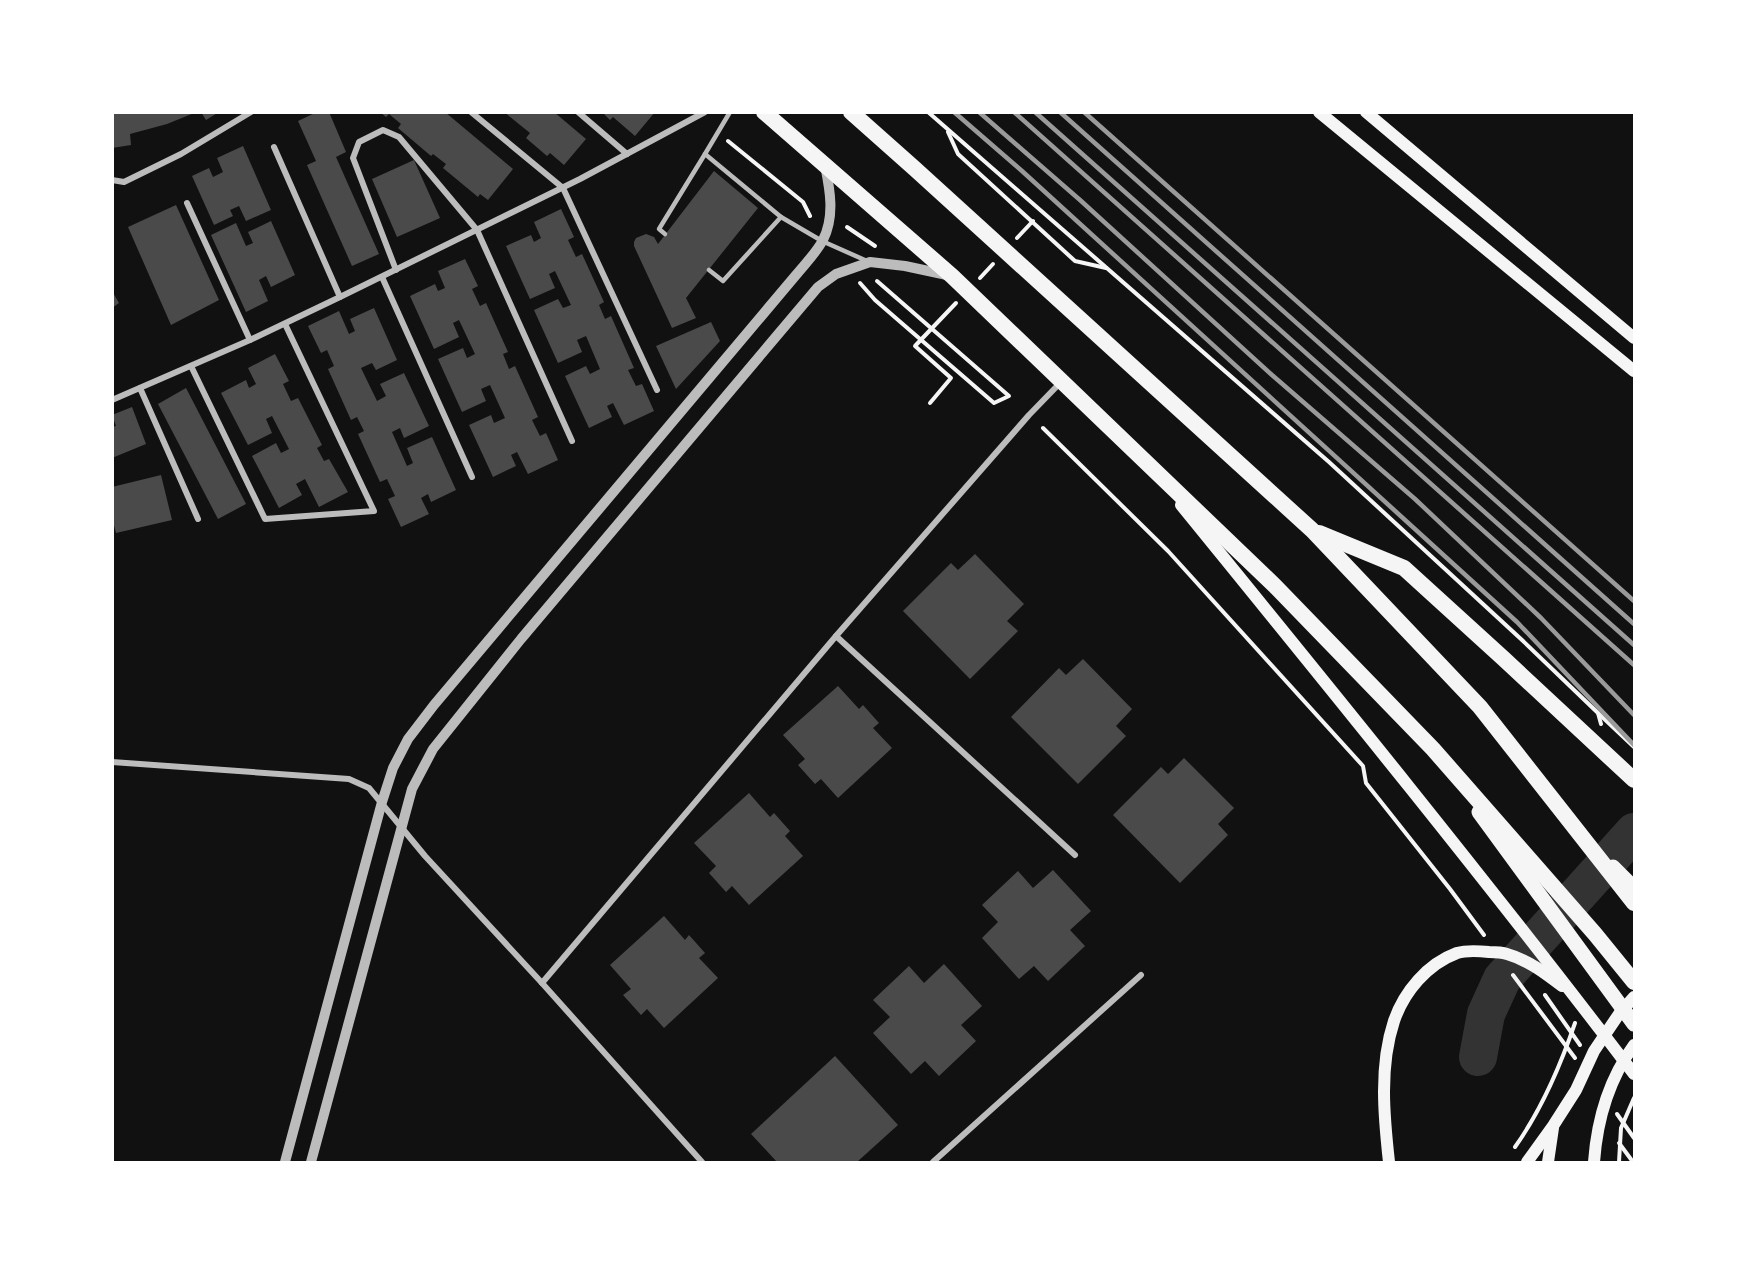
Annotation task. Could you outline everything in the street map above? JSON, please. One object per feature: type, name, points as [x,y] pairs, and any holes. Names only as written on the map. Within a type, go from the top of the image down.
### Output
[{"type":"highway","points":[[764,112],[952,276],[1275,586],[1433,749],[1635,982]]},
{"type":"highway","points":[[851,112],[1312,530],[1480,707],[1635,903]]},
{"type":"highway","points":[[1312,530],[1404,568],[1635,780]]},
{"type":"main road","points":[[1319,112],[1635,371]]},
{"type":"main road","points":[[1366,112],[1635,338]]},
{"type":"main road","points":[[1148,464],[1405,780],[1635,1074]]},
{"type":"main road","points":[[1433,749],[1635,1024]]},
{"type":"main road","points":[[1579,833],[1635,888]]},
{"type":"main road","points":[[1389,1162],[1385,1125],[1386,1067],[1393,1022],[1404,998],[1427,970],[1458,952],[1504,953],[1526,961],[1576,998]]},
{"type":"main road","points":[[1527,1162],[1576,1090],[1594,1051],[1619,1014],[1635,997]]},
{"type":"main road","points":[[1594,1162],[1599,1121],[1610,1089],[1635,1045]]},
{"type":"main road","points":[[1548,1162],[1553,1126]]},
{"type":"street","points":[[112,180],[124,182],[181,154],[251,112]]},
{"type":"street","points":[[471,112],[562,188],[657,390]]},
{"type":"street","points":[[578,112],[627,154]]},
{"type":"street","points":[[112,400],[250,340],[382,277],[562,188],[705,112]]},
{"type":"street","points":[[396,270],[353,158],[359,142],[383,130],[399,137],[477,230],[572,441]]},
{"type":"street","points":[[274,147],[340,297]]},
{"type":"street","points":[[285,1162],[382,802],[393,768],[408,739],[822,241],[829,222],[832,196],[825,165]]},
{"type":"street","points":[[187,203],[250,340]]},
{"type":"street","points":[[311,1162],[412,789],[433,749],[521,639],[818,287],[836,274],[870,262],[905,266],[952,276]]},
{"type":"street","points":[[382,277],[472,477]]},
{"type":"street","points":[[191,366],[265,519],[374,511],[285,324]]},
{"type":"street","points":[[542,983],[836,636],[1029,415],[1062,381]]},
{"type":"street","points":[[140,388],[198,519]]},
{"type":"street","points":[[836,636],[1075,855]]},
{"type":"street","points":[[112,762],[349,780],[369,788],[402,828],[702,1162]]},
{"type":"street","points":[[933,1162],[1141,975]]},
{"type":"lane","points":[[665,234],[659,229],[730,112]]},
{"type":"lane","points":[[705,154],[782,217],[822,241],[870,262]]},
{"type":"lane","points":[[709,270],[723,281],[782,217]]},
{"type":"path","points":[[928,112],[1329,462],[1635,747]]},
{"type":"path","points":[[946,129],[958,153],[1075,261],[1107,268]]},
{"type":"path","points":[[728,141],[802,202],[810,216]]},
{"type":"path","points":[[847,227],[875,246]]},
{"type":"path","points":[[860,283],[875,300],[994,403],[1009,396],[877,281]]},
{"type":"path","points":[[922,340],[915,346],[951,378],[930,403]]},
{"type":"path","points":[[1043,428],[1168,551],[1364,766],[1366,783],[1450,889]]},
{"type":"path","points":[[1598,713],[1603,728]]},
{"type":"path","points":[[1545,1018],[1573,1056],[1582,1048],[1545,995],[1550,991]]},
{"type":"path","points":[[1515,1147],[1531,1124],[1563,1058],[1576,1019]]},
{"type":"path","points":[[1619,1162],[1621,1128],[1635,1098]]},
{"type":"path","points":[[1619,1143],[1631,1161]]},
{"type":"building","points":[[112,112],[194,113],[167,124],[130,134],[131,145],[112,148]]},
{"type":"building","points":[[201,112],[219,112],[206,120]]},
{"type":"building","points":[[317,112],[329,112],[346,152],[336,157],[379,254],[352,266],[307,165],[316,161],[298,121]]},
{"type":"building","points":[[380,112],[445,112],[513,169],[488,200],[480,194],[478,197],[443,168],[446,164],[433,154],[431,156],[398,128],[401,124],[389,114],[386,117]]},
{"type":"building","points":[[504,112],[554,112],[586,139],[564,165],[550,153],[547,156],[526,138],[530,133]]},
{"type":"building","points":[[602,112],[655,112],[635,136],[613,117],[610,120]]},
{"type":"building","points":[[243,146],[271,210],[246,221],[239,206],[230,210],[233,216],[214,225],[192,176],[209,168],[213,177],[223,172],[217,158]]},
{"type":"building","points":[[414,160],[440,218],[397,237],[372,179]]},
{"type":"building","points":[[714,171],[758,208],[686,298],[696,318],[672,328],[634,242],[636,238],[646,234],[654,237],[658,244]]},
{"type":"building","points":[[176,205],[219,300],[171,325],[128,227]]},
{"type":"building","points":[[561,209],[574,237],[568,240],[576,257],[582,254],[604,302],[599,305],[605,319],[611,316],[634,368],[628,370],[636,386],[642,384],[654,411],[624,425],[613,403],[607,406],[612,417],[589,428],[565,376],[586,366],[590,374],[600,369],[586,336],[577,340],[582,352],[558,363],[534,310],[558,299],[563,308],[571,305],[555,271],[549,274],[555,288],[530,299],[506,246],[531,235],[534,242],[541,238],[534,222]]},
{"type":"building","points":[[271,221],[295,275],[271,287],[266,276],[259,280],[268,301],[246,312],[211,235],[236,223],[246,246],[253,243],[248,232]]},
{"type":"building","points":[[465,259],[478,286],[472,289],[480,306],[486,303],[508,352],[503,354],[509,369],[515,366],[538,417],[532,420],[540,436],[546,433],[558,460],[528,474],[517,452],[511,455],[516,466],[493,477],[469,425],[491,415],[494,423],[505,418],[490,385],[481,389],[486,401],[462,412],[438,359],[463,348],[467,358],[475,354],[459,320],[453,323],[459,337],[434,349],[410,296],[435,284],[438,291],[445,288],[438,271]]},
{"type":"building","points":[[112,291],[119,303],[112,308]]},
{"type":"building","points":[[374,308],[397,360],[376,370],[372,363],[361,368],[377,401],[386,396],[380,384],[404,373],[429,426],[404,438],[400,428],[392,432],[407,466],[413,463],[407,448],[432,437],[456,490],[431,502],[428,494],[421,498],[429,514],[401,527],[388,499],[395,496],[387,479],[380,482],[358,434],[364,431],[357,417],[351,420],[328,369],[334,366],[327,350],[321,353],[308,326],[339,311],[349,334],[355,331],[350,319]]},
{"type":"building","points":[[711,322],[720,341],[676,389],[656,346]]},
{"type":"building","points":[[275,354],[289,381],[283,384],[291,401],[298,398],[322,445],[317,448],[324,461],[329,459],[348,492],[319,507],[305,479],[296,484],[302,495],[279,508],[252,456],[276,443],[281,453],[289,449],[272,416],[266,419],[272,433],[248,445],[221,393],[246,380],[249,388],[256,384],[248,368]]},
{"type":"building","points":[[186,388],[246,504],[218,519],[158,404]]},
{"type":"building","points":[[132,407],[146,444],[112,458],[112,427],[116,426],[112,415]]},
{"type":"building","points":[[161,475],[172,520],[116,533],[112,518],[112,487]]},
{"type":"building","points":[[975,554],[1024,604],[1007,621],[1018,631],[970,679],[903,611],[951,563],[958,570]]},
{"type":"building","points":[[1083,659],[1132,709],[1116,726],[1126,736],[1078,784],[1011,717],[1059,668],[1066,675]]},
{"type":"building","points":[[838,686],[859,709],[863,705],[879,723],[873,728],[892,748],[838,798],[821,779],[815,784],[798,765],[805,759],[783,735]]},
{"type":"building","points":[[1184,758],[1234,808],[1218,824],[1228,835],[1180,883],[1113,815],[1161,767],[1168,774]]},
{"type":"building","points":[[749,793],[770,817],[774,813],[790,831],[785,836],[803,856],[749,905],[732,886],[726,892],[709,873],[716,866],[694,843]]},
{"type":"building","points":[[1053,870],[1091,911],[1070,930],[1085,946],[1048,981],[1034,966],[1019,979],[982,938],[998,922],[982,905],[1018,871],[1033,888]]},
{"type":"building","points":[[664,916],[685,940],[689,935],[705,953],[699,958],[718,978],[664,1028],[647,1009],[641,1015],[623,995],[631,989],[610,965]]},
{"type":"building","points":[[944,964],[982,1006],[961,1025],[976,1041],[939,1076],[925,1061],[911,1074],[873,1033],[890,1017],[873,1000],[909,966],[924,983]]},
{"type":"building","points":[[835,1056],[898,1125],[857,1162],[777,1162],[751,1134]]},
{"type":"waterway","points":[[1478,1057],[1486,1014],[1502,979],[1634,832]]},
{"type":"railway","points":[[954,112],[1022,171],[1517,622],[1634,745]]},
{"type":"railway","points":[[979,112],[1080,200],[1272,375],[1415,499],[1541,618],[1634,715]]},
{"type":"railway","points":[[1014,112],[1634,665]]},
{"type":"railway","points":[[1035,112],[1634,645]]},
{"type":"railway","points":[[1060,112],[1634,624]]},
{"type":"railway","points":[[1084,112],[1634,601]]}]
